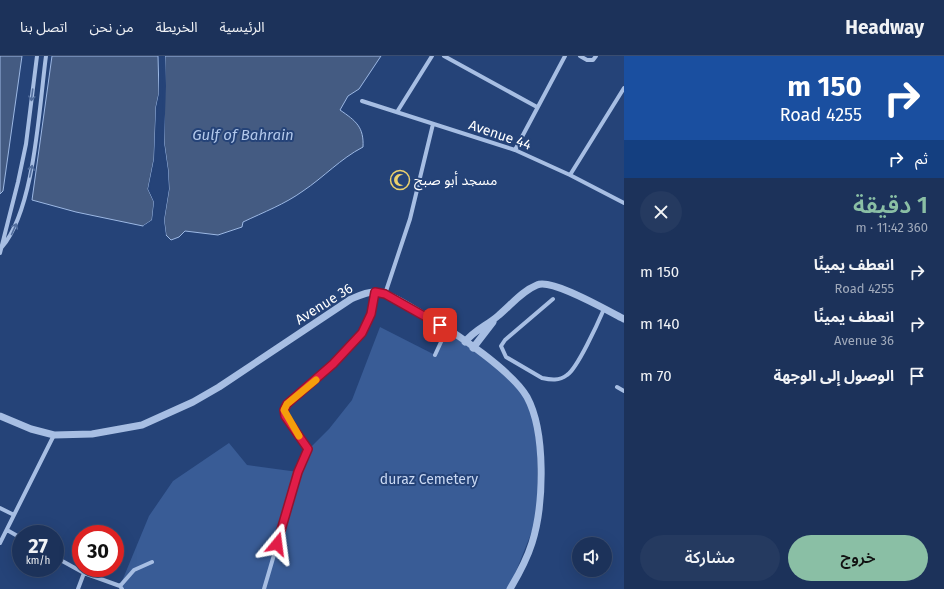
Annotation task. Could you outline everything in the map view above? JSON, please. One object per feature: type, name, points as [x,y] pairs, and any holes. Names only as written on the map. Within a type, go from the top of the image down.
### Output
[{"type":"street","points":[[0,253],[26,144],[37,56]]},
{"type":"street","points":[[2,248],[10,236],[22,209],[32,164],[46,56]]},
{"type":"street","points":[[397,112],[432,56]]},
{"type":"street","points":[[444,56],[537,107]]},
{"type":"street","points":[[515,150],[565,56]]},
{"type":"street","points":[[580,56],[589,61],[593,60],[596,56]]},
{"type":"street","points":[[570,175],[624,88]]},
{"type":"street","name":"Avenue 44","points":[[362,101],[515,150],[570,175],[624,203]]},
{"type":"street","points":[[385,294],[410,219],[433,124]]},
{"type":"street","points":[[465,342],[475,331],[497,317],[530,289],[544,283],[559,287],[624,319]]},
{"type":"street","points":[[264,589],[298,472],[308,449],[285,416],[284,410],[287,404],[333,364],[362,333],[371,314],[375,292]]},
{"type":"street","name":"Avenue 36","points":[[0,416],[31,429],[54,435],[92,434],[142,425],[167,415],[219,387],[351,299],[375,292],[385,294],[447,329],[473,348],[508,375],[521,388],[530,404],[537,428],[541,465],[538,516],[532,543],[523,568],[510,589]]},
{"type":"street","points":[[553,299],[505,340],[501,346],[506,357],[542,378],[549,380],[561,378],[573,370],[604,309]]},
{"type":"street","points":[[473,348],[497,317]]},
{"type":"street","points":[[435,355],[447,329]]},
{"type":"street","points":[[617,387],[624,391]]},
{"type":"street","points":[[0,543],[54,435]]},
{"type":"street","points":[[0,508],[14,515]]},
{"type":"street","points":[[6,530],[12,533]]},
{"type":"street","points":[[95,577],[121,587],[134,570],[152,562]]},
{"type":"street","points":[[78,589],[82,577]]},
{"type":"green space","name":"duraz Cemetery","points":[[380,327],[435,355],[447,329],[508,375],[527,397],[537,433],[538,516],[509,589],[122,589],[120,586],[149,516],[173,481],[229,443],[247,465],[298,472],[309,449],[329,429],[352,400]]},
{"type":"water","points":[[0,56],[22,56],[3,191],[0,194]]},
{"type":"water","name":"Gulf of Bahrain","points":[[52,56],[158,56],[159,93],[156,107],[154,159],[148,189],[154,202],[152,220],[143,226],[76,212],[32,200]]},
{"type":"water","name":"Gulf of Bahrain","points":[[165,56],[381,56],[359,89],[348,96],[340,110],[358,125],[362,134],[363,147],[347,157],[296,196],[243,222],[242,227],[218,235],[185,231],[179,237],[171,240],[166,235],[164,220],[169,189],[164,142]]},
{"type":"pier","points":[[159,56],[161,56],[161,94],[158,108],[156,160],[150,188],[156,202],[153,221],[145,227],[143,226],[152,220],[154,202],[148,189],[154,159],[156,107],[159,93]]},
{"type":"pier","points":[[163,56],[165,56],[166,86],[164,142],[169,189],[164,220],[166,235],[163,234],[162,221],[167,188],[162,142]]},
{"type":"slow traffic","points":[[299,436],[285,416],[284,410],[287,404],[316,380]]},
{"type":"place","name":"مسجد أبو صبح","points":[[400,180]]},
{"type":"route","points":[[277,544],[298,472],[308,449],[285,416],[284,410],[287,404],[333,364],[362,333],[371,314],[375,292],[385,294],[395,299],[440,325]]}]
